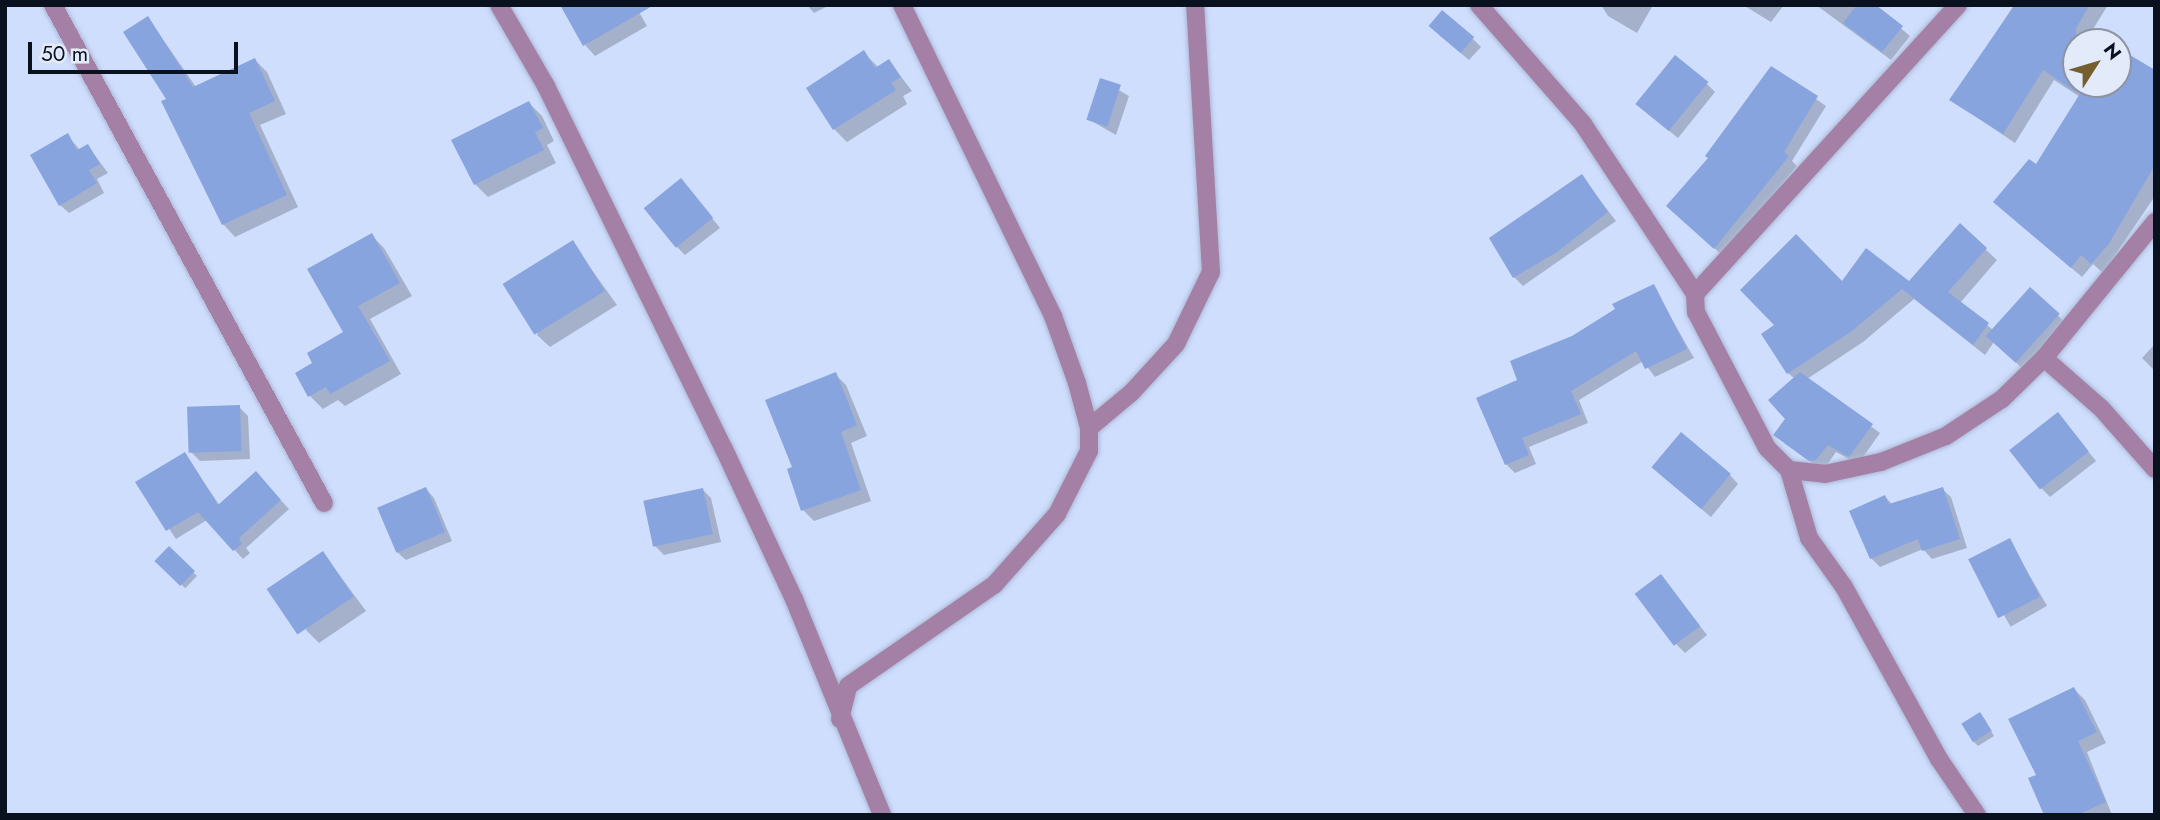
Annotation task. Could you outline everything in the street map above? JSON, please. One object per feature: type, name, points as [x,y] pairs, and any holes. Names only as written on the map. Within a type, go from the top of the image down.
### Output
[{"type":"street","points":[[53,5],[324,503]]},
{"type":"street","points":[[499,5],[546,86],[730,461],[794,599],[840,719],[882,815]]},
{"type":"street","points":[[840,719],[848,686],[994,585],[1057,514],[1089,451],[1089,428],[1053,316],[902,5]]},
{"type":"street","points":[[1089,428],[1132,392],[1176,344],[1211,272],[1195,5]]},
{"type":"street","points":[[1479,5],[1583,124],[1695,294],[1696,312],[1767,448],[1789,470],[1809,538],[1844,587],[1939,759],[1976,815]]},
{"type":"street","points":[[1695,294],[1958,5]]},
{"type":"street","points":[[1789,470],[1825,474],[1881,462],[1946,436],[2002,399],[2044,358],[2155,222]]},
{"type":"street","points":[[2044,358],[2101,408],[2155,468]]},
{"type":"building","points":[[560,5],[654,5],[583,46]]},
{"type":"building","points":[[1857,5],[1876,5],[1903,26],[1882,52],[1843,23]]},
{"type":"building","points":[[2015,5],[2090,5],[2076,28],[2062,28],[2062,83],[2043,70],[2003,134],[1949,100]]},
{"type":"building","points":[[1442,10],[1474,37],[1461,53],[1429,26]]},
{"type":"building","points":[[148,16],[193,87],[255,58],[275,101],[249,113],[287,195],[222,225],[161,101],[166,99],[123,32]]},
{"type":"building","points":[[864,50],[875,68],[889,59],[901,77],[891,83],[896,90],[833,130],[806,88]]},
{"type":"building","points":[[1675,55],[1708,82],[1669,131],[1635,104]]},
{"type":"building","points":[[2132,56],[2155,70],[2155,165],[2108,245],[2091,264],[2081,255],[2071,268],[1993,202],[2029,159],[2036,164],[2077,98],[2132,98]]},
{"type":"building","points":[[1771,66],[1818,96],[1784,152],[1789,156],[1714,249],[1666,206],[1708,158],[1705,156]]},
{"type":"building","points":[[1100,78],[1121,85],[1107,127],[1086,120]]},
{"type":"building","points":[[529,101],[543,128],[535,132],[544,150],[474,185],[451,140]]},
{"type":"building","points":[[68,133],[77,150],[88,144],[100,164],[89,170],[97,183],[59,206],[30,155]]},
{"type":"building","points":[[1582,174],[1608,212],[1557,252],[1513,278],[1489,238]]},
{"type":"building","points":[[681,178],[713,218],[676,248],[644,208]]},
{"type":"building","points":[[1960,223],[1987,248],[1948,292],[1989,323],[1973,345],[1902,289],[1852,331],[1787,374],[1761,334],[1774,325],[1740,290],[1796,234],[1842,281],[1866,248],[1909,281]]},
{"type":"building","points":[[372,233],[400,283],[358,306],[390,361],[330,394],[326,387],[308,397],[295,373],[312,363],[307,353],[343,332],[307,269]]},
{"type":"building","points":[[573,240],[605,291],[534,335],[503,284]]},
{"type":"building","points":[[1654,284],[1687,349],[1645,369],[1636,351],[1571,391],[1581,414],[1522,438],[1529,455],[1505,465],[1476,398],[1517,380],[1510,361],[1572,336],[1615,309],[1612,304]]},
{"type":"building","points":[[2030,287],[2060,314],[2016,363],[1986,336]]},
{"type":"building","points":[[836,372],[857,425],[841,432],[861,490],[801,511],[787,469],[792,467],[765,400]]},
{"type":"building","points":[[1800,372],[1873,424],[1849,457],[1828,445],[1815,461],[1809,461],[1773,435],[1785,419],[1768,400]]},
{"type":"building","points":[[240,405],[242,451],[189,453],[187,407]]},
{"type":"building","points":[[2058,412],[2089,451],[2040,490],[2009,450]]},
{"type":"building","points":[[1681,432],[1731,474],[1701,509],[1651,467]]},
{"type":"building","points":[[185,452],[218,505],[256,471],[281,500],[239,538],[242,544],[233,551],[198,512],[166,531],[135,482]]},
{"type":"building","points":[[426,487],[445,532],[396,553],[377,508]]},
{"type":"building","points":[[1943,487],[1960,539],[1922,551],[1918,539],[1870,559],[1849,511],[1885,495],[1889,504]]},
{"type":"building","points":[[703,488],[713,534],[653,547],[643,501]]},
{"type":"building","points":[[2010,538],[2040,597],[1998,618],[1968,559]]},
{"type":"building","points":[[169,546],[195,571],[180,586],[154,561]]},
{"type":"building","points":[[323,551],[354,597],[297,635],[267,589]]},
{"type":"building","points":[[1661,574],[1700,626],[1674,646],[1635,594]]},
{"type":"building","points":[[2074,687],[2097,732],[2078,741],[2106,802],[2077,815],[2044,815],[2028,778],[2036,775],[2008,719]]},
{"type":"building","points":[[1980,712],[1992,731],[1973,742],[1961,724]]}]
